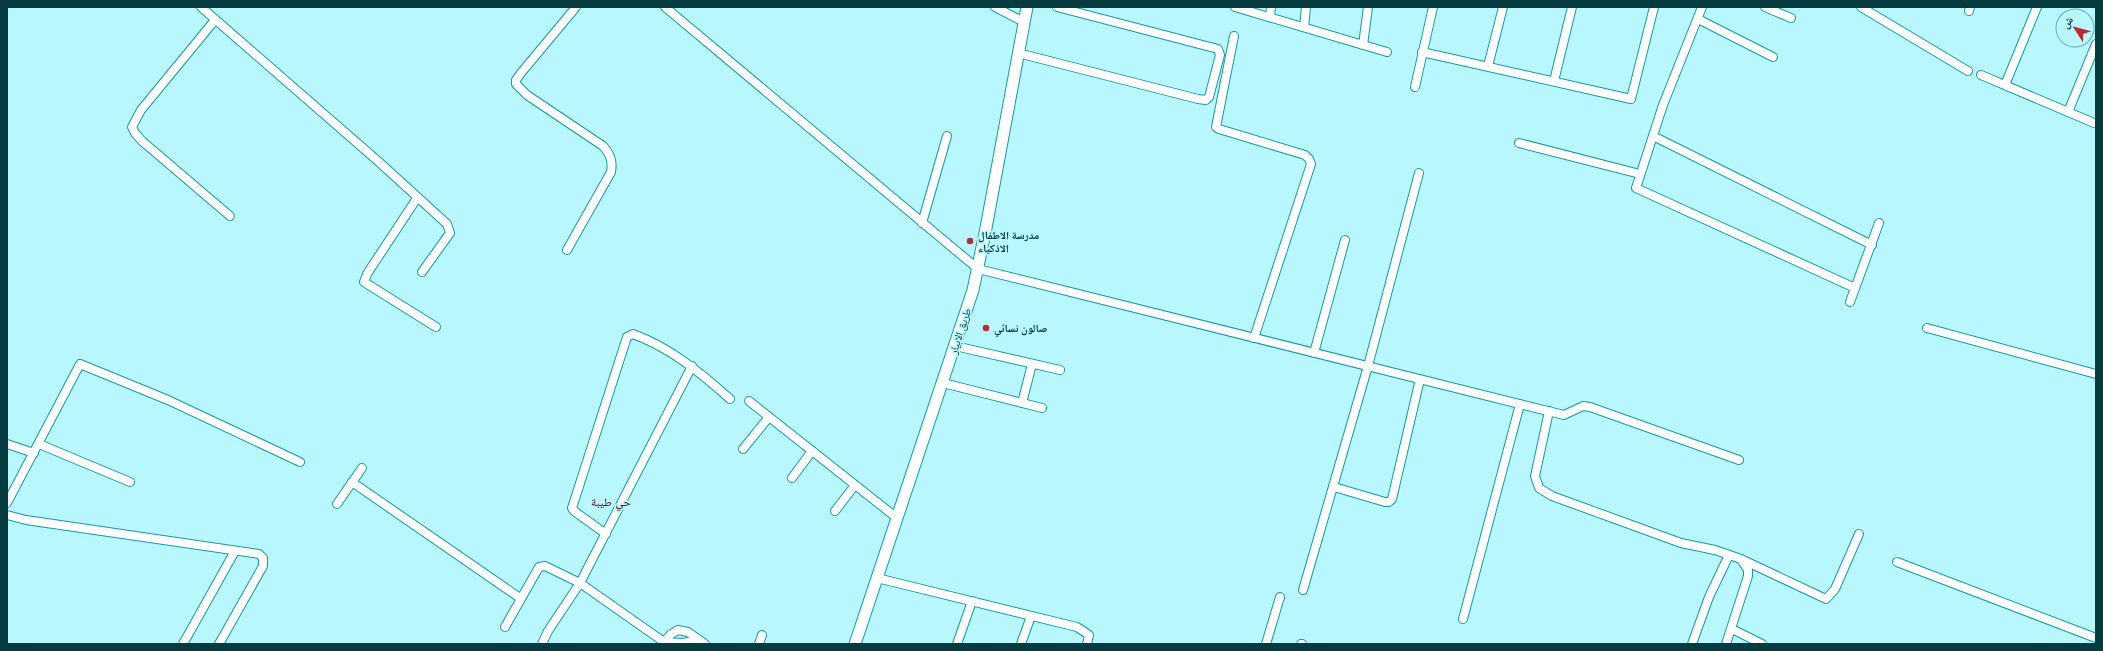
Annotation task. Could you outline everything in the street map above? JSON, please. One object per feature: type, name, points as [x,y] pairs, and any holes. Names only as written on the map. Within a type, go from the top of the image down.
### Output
[{"type":"main road","name":"طريق الابيار","points":[[855,644],[943,383],[978,269],[1027,7]]},
{"type":"street","points":[[201,7],[379,162],[447,224],[450,233],[422,272]]},
{"type":"street","points":[[567,250],[611,172],[612,162],[609,154],[602,146],[527,95],[516,84],[516,80],[576,7]]},
{"type":"street","points":[[665,7],[978,269],[1564,415],[1583,406],[1590,407],[1739,460]]},
{"type":"street","points":[[995,7],[1024,22]]},
{"type":"street","points":[[1018,53],[1198,99],[1206,100],[1209,97],[1220,55],[1218,49],[1057,7]]},
{"type":"street","points":[[1235,7],[1387,52]]},
{"type":"street","points":[[1270,17],[1271,7]]},
{"type":"street","points":[[1304,27],[1306,7]]},
{"type":"street","points":[[1363,45],[1368,7]]},
{"type":"street","points":[[1415,87],[1433,7]]},
{"type":"street","points":[[1488,66],[1503,7]]},
{"type":"street","points":[[1554,81],[1572,7]]},
{"type":"street","points":[[1422,52],[1631,99],[1654,7]]},
{"type":"street","points":[[1702,7],[1653,136],[1636,188],[1856,288]]},
{"type":"street","points":[[1765,7],[1791,18]]},
{"type":"street","points":[[1861,7],[1968,71]]},
{"type":"street","points":[[2005,85],[2036,7]]},
{"type":"street","points":[[1698,19],[1773,57]]},
{"type":"street","points":[[215,20],[141,110],[132,127],[134,134],[230,216]]},
{"type":"street","points":[[1234,36],[1216,127],[1305,156],[1309,159],[1311,164],[1254,338]]},
{"type":"street","points":[[2068,112],[2096,44]]},
{"type":"street","points":[[1981,75],[2094,123]]},
{"type":"street","points":[[922,223],[947,136]]},
{"type":"street","points":[[1653,136],[1872,245]]},
{"type":"street","points":[[1519,143],[1640,174]]},
{"type":"street","points":[[1303,590],[1368,366],[1419,173]]},
{"type":"street","points":[[417,198],[367,274],[364,282],[436,327]]},
{"type":"street","points":[[1850,302],[1880,223]]},
{"type":"street","points":[[1314,353],[1346,240]]},
{"type":"street","points":[[1927,328],[2096,374]]},
{"type":"street","points":[[606,534],[572,508],[626,339],[630,334],[636,335],[692,366],[730,399]]},
{"type":"street","points":[[955,346],[1060,370]]},
{"type":"street","points":[[7,503],[80,364],[168,400],[300,462]]},
{"type":"street","points":[[1022,403],[1032,364]]},
{"type":"street","points":[[542,644],[548,631],[580,583],[692,366]]},
{"type":"street","points":[[1334,487],[1385,502],[1389,502],[1392,499],[1420,379]]},
{"type":"street","points":[[943,383],[1042,408]]},
{"type":"street","points":[[749,402],[897,518]]},
{"type":"street","points":[[1463,619],[1520,404]]},
{"type":"street","points":[[1549,411],[1535,476],[1539,488],[1545,493],[1681,543],[1741,559],[1826,599],[1835,589],[1859,534]]},
{"type":"street","points":[[743,449],[769,417]]},
{"type":"street","points":[[7,444],[34,453]]},
{"type":"street","points":[[39,444],[130,482]]},
{"type":"street","points":[[792,478],[812,451]]},
{"type":"street","points":[[337,504],[362,468]]},
{"type":"street","points":[[352,482],[520,598]]},
{"type":"street","points":[[834,511],[855,485]]},
{"type":"street","points":[[7,515],[26,520],[259,554],[263,558],[263,566],[219,644]]},
{"type":"street","points":[[183,644],[235,551]]},
{"type":"street","points":[[1692,644],[1709,597],[1729,555]]},
{"type":"street","points":[[1726,644],[1748,576],[1748,570],[1741,559]]},
{"type":"street","points":[[1897,562],[2096,638]]},
{"type":"street","points":[[505,627],[520,598],[539,567],[549,566],[580,583],[664,643],[702,642]]},
{"type":"street","points":[[877,578],[1077,627],[1085,631],[1089,636],[1088,644]]},
{"type":"street","points":[[1266,644],[1280,597]]},
{"type":"street","points":[[957,644],[972,601]]},
{"type":"street","points":[[1021,644],[1031,616]]},
{"type":"street","points":[[1732,629],[1762,644]]},
{"type":"street","points":[[664,643],[671,634],[678,630],[688,632],[702,642]]},
{"type":"street","points":[[759,644],[762,634]]},
{"type":"place","name":"مدرسة الاطفال الاذكياء","points":[[970,241]]},
{"type":"place","name":"صالون نسائي","points":[[986,328]]},
{"type":"district","name":"حي طيبة","points":[[611,502]]}]
